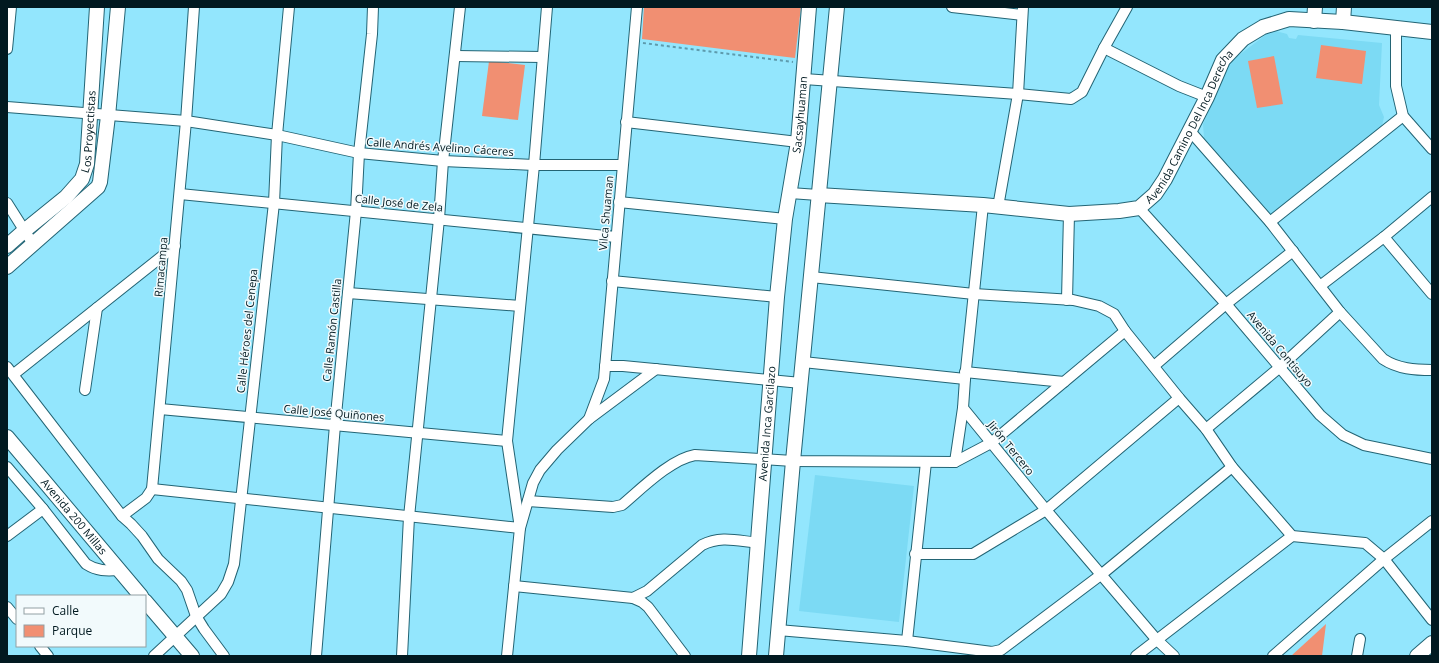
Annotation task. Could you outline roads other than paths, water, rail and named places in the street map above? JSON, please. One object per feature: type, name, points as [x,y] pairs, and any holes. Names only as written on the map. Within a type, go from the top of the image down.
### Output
[{"type":"main road","name":"Los Proyectistas","points":[[7,246],[24,230],[66,197],[82,179],[87,164],[97,7]]},
{"type":"main road","points":[[7,267],[98,187],[100,182],[108,116],[118,7]]},
{"type":"main road","name":"Sacsayhuaman","points":[[790,193],[798,142],[809,7]]},
{"type":"main road","points":[[776,656],[818,195],[837,7]]},
{"type":"main road","points":[[1314,21],[1316,7]]},
{"type":"main road","points":[[1343,22],[1344,7]]},
{"type":"main road","name":"Avenida Camino Del Inca Derecha","points":[[818,195],[983,205],[1070,214],[1119,211],[1139,208],[1155,194],[1165,179],[1207,97],[1223,60],[1243,40],[1264,26],[1289,19],[1343,22],[1432,32]]},
{"type":"main road","name":"Avenida Inca Garcilazo","points":[[749,656],[766,458],[770,380],[777,297],[785,220],[790,193]]},
{"type":"main road","name":"Avenida 200 Millas","points":[[7,437],[140,595]]},
{"type":"main road","points":[[146,601],[192,656]]},
{"type":"main road","points":[[1417,656],[1432,643]]},
{"type":"street","points":[[7,49],[11,7]]},
{"type":"street","name":"Rimacampa","points":[[152,489],[180,194],[194,7]]},
{"type":"street","name":"Calle Héroes del Cenepa","points":[[154,656],[221,594],[228,582],[234,564],[249,417],[274,203],[278,135],[289,7]]},
{"type":"street","name":"Calle Ramón Castilla","points":[[316,656],[335,425],[356,211],[359,152],[372,34],[373,7]]},
{"type":"street","points":[[402,656],[410,517],[432,299],[443,161],[456,56],[460,7]]},
{"type":"street","points":[[520,528],[507,441],[534,165],[547,7]]},
{"type":"street","name":"Vilca Shuaman","points":[[589,419],[604,379],[618,202],[637,7]]},
{"type":"street","points":[[952,7],[1022,11],[1018,94],[998,207]]},
{"type":"street","points":[[804,79],[1071,99],[1082,92],[1127,7]]},
{"type":"street","points":[[1396,28],[1396,86],[1403,116],[1432,149]]},
{"type":"street","points":[[1104,48],[1179,86],[1207,97]]},
{"type":"street","points":[[456,56],[542,57]]},
{"type":"street","name":"Calle Andrés Avelino Cáceres","points":[[7,107],[91,115],[186,121],[278,135],[359,152],[443,161],[534,165],[622,165]]},
{"type":"street","points":[[1270,222],[1403,116]]},
{"type":"street","points":[[626,122],[798,142]]},
{"type":"street","points":[[1190,131],[1270,222],[1340,312],[1384,359],[1391,365],[1412,369],[1432,370]]},
{"type":"street","points":[[790,193],[818,195]]},
{"type":"street","name":"Calle José de Zela","points":[[180,194],[616,237]]},
{"type":"street","points":[[1320,286],[1384,237],[1432,197]]},
{"type":"street","points":[[618,202],[785,220]]},
{"type":"street","points":[[7,203],[33,244]]},
{"type":"street","points":[[955,462],[963,408],[965,375],[983,205]]},
{"type":"street","name":"Avenida Contisuyo","points":[[1139,208],[1226,304],[1320,415],[1343,436],[1364,445],[1432,459]]},
{"type":"street","points":[[1067,300],[1070,214]]},
{"type":"street","points":[[1384,237],[1432,294]]},
{"type":"street","points":[[175,246],[97,308],[10,370],[122,516],[142,536],[151,552],[181,581],[196,616],[207,634],[224,656]]},
{"type":"street","points":[[1154,366],[1226,304],[1293,251]]},
{"type":"street","points":[[811,277],[974,294],[1073,300],[1099,306],[1114,314],[1179,398],[1206,429],[1232,467],[1292,536]]},
{"type":"street","points":[[612,281],[777,297]]},
{"type":"street","points":[[348,293],[520,306]]},
{"type":"street","points":[[85,390],[97,308]]},
{"type":"street","points":[[1206,429],[1279,368],[1340,312]]},
{"type":"street","points":[[528,501],[613,507],[622,505],[674,463],[685,457],[695,455],[766,458],[793,461],[955,462],[991,443],[1125,330]]},
{"type":"street","points":[[803,362],[1064,382]]},
{"type":"street","points":[[605,366],[623,366],[801,383]]},
{"type":"street","points":[[507,656],[520,528],[533,482],[540,470],[557,450],[589,419],[656,369]]},
{"type":"street","points":[[915,554],[973,554],[1046,510],[1179,398]]},
{"type":"street","name":"Jirón Tercero","points":[[963,408],[1046,510],[1156,639],[1174,656]]},
{"type":"street","name":"Calle José Quiñones","points":[[160,409],[507,441]]},
{"type":"street","points":[[906,641],[926,462]]},
{"type":"street","points":[[7,467],[86,564],[94,569],[119,570]]},
{"type":"street","points":[[778,630],[906,641],[992,652],[1000,650],[1102,574],[1232,467]]},
{"type":"street","points":[[122,516],[146,498],[152,489],[520,528]]},
{"type":"street","points":[[7,536],[42,509]]},
{"type":"street","points":[[1273,656],[1384,559],[1432,521]]},
{"type":"street","points":[[1136,656],[1156,639],[1292,536],[1365,543],[1384,559],[1432,620]]},
{"type":"street","points":[[633,598],[646,591],[702,545],[711,540],[719,539],[759,543]]},
{"type":"street","points":[[514,586],[633,598],[642,602],[648,607],[685,656]]},
{"type":"street","points":[[7,607],[16,618]]},
{"type":"street","points":[[1357,656],[1360,639]]},
{"type":"street","points":[[41,647],[48,656]]}]
